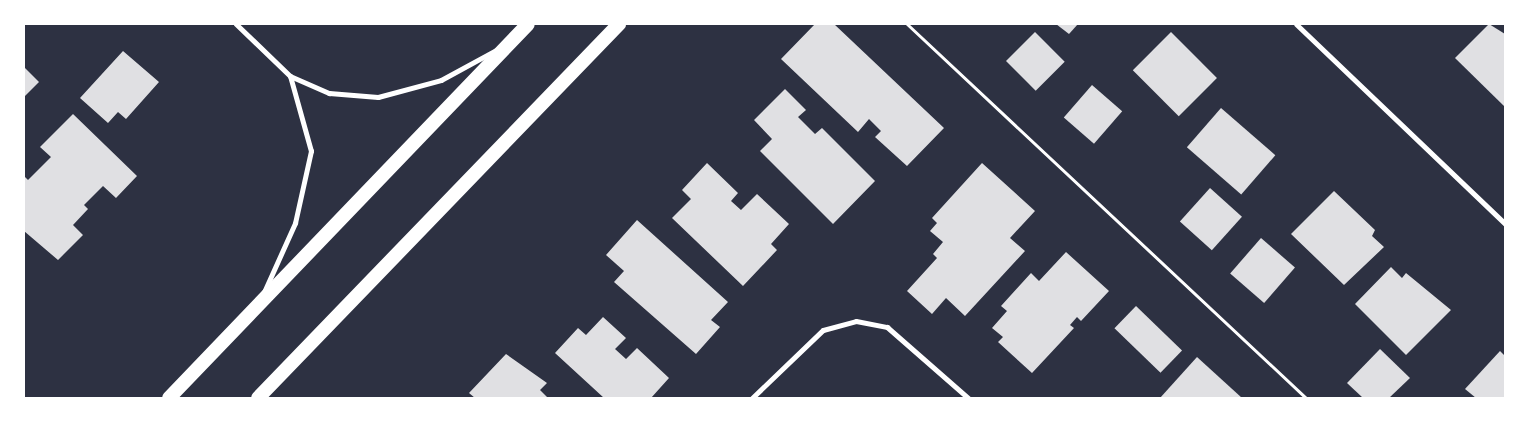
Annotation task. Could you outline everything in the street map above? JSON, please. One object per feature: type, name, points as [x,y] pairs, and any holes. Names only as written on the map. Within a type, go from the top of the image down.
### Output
[{"type":"highway","points":[[170,398],[528,24]]},
{"type":"highway","points":[[258,398],[619,24]]},
{"type":"street","points":[[236,24],[290,76],[329,93],[378,96],[441,80],[510,42]]},
{"type":"street","points":[[1296,24],[1505,224]]},
{"type":"street","points":[[259,304],[295,224],[311,151],[290,76]]},
{"type":"street","points":[[752,398],[823,330],[856,321],[887,327],[968,398]]},
{"type":"path","points":[[907,24],[1306,398]]},
{"type":"building","points":[[815,24],[834,24],[944,128],[907,166],[875,137],[881,131],[869,119],[858,132],[781,59]]},
{"type":"building","points":[[1056,24],[1078,24],[1069,34]]},
{"type":"building","points":[[1489,24],[1505,34],[1505,107],[1455,58]]},
{"type":"building","points":[[1035,32],[1065,62],[1036,91],[1006,61]]},
{"type":"building","points":[[1171,32],[1217,78],[1179,116],[1133,70]]},
{"type":"building","points":[[123,51],[159,82],[126,119],[118,112],[108,123],[80,98]]},
{"type":"building","points":[[24,67],[39,82],[24,97]]},
{"type":"building","points":[[1092,85],[1122,111],[1094,144],[1064,117]]},
{"type":"building","points":[[785,89],[806,110],[798,117],[815,134],[822,128],[875,181],[833,224],[760,151],[772,139],[754,120]]},
{"type":"building","points":[[1221,108],[1275,155],[1241,194],[1187,147]]},
{"type":"building","points":[[73,114],[137,176],[116,198],[103,186],[84,205],[88,209],[73,225],[83,235],[58,260],[24,231],[24,176],[28,180],[51,157],[40,147]]},
{"type":"building","points":[[707,163],[738,193],[731,201],[741,210],[757,194],[789,224],[771,244],[777,250],[743,286],[672,218],[691,199],[682,190]]},
{"type":"building","points":[[982,163],[1035,211],[1010,238],[1025,251],[965,316],[946,298],[932,314],[907,291],[937,258],[933,254],[943,242],[930,231],[937,223],[932,218]]},
{"type":"building","points":[[1210,188],[1242,217],[1212,250],[1180,221]]},
{"type":"building","points":[[1334,191],[1375,230],[1372,236],[1384,247],[1344,285],[1291,234]]},
{"type":"building","points":[[637,220],[728,302],[711,320],[720,327],[696,354],[614,282],[624,271],[606,255]]},
{"type":"building","points":[[1261,238],[1295,268],[1264,303],[1230,273]]},
{"type":"building","points":[[1066,252],[1109,291],[1081,321],[1077,317],[1070,325],[1074,328],[1032,373],[998,342],[1003,337],[992,328],[1007,311],[1001,306],[1031,273],[1039,281]]},
{"type":"building","points":[[1391,267],[1402,278],[1406,273],[1451,310],[1406,355],[1355,304]]},
{"type":"building","points":[[1136,306],[1182,350],[1161,373],[1114,328]]},
{"type":"building","points":[[603,317],[626,338],[615,349],[626,359],[637,348],[669,378],[651,398],[604,398],[555,353],[578,328],[586,335]]},
{"type":"building","points":[[1380,349],[1410,378],[1389,398],[1363,398],[1347,383]]},
{"type":"building","points":[[1500,351],[1505,356],[1505,398],[1476,398],[1465,389]]},
{"type":"building","points":[[506,354],[547,383],[540,390],[548,398],[475,398],[469,393]]},
{"type":"building","points":[[1197,357],[1242,398],[1160,398]]}]
